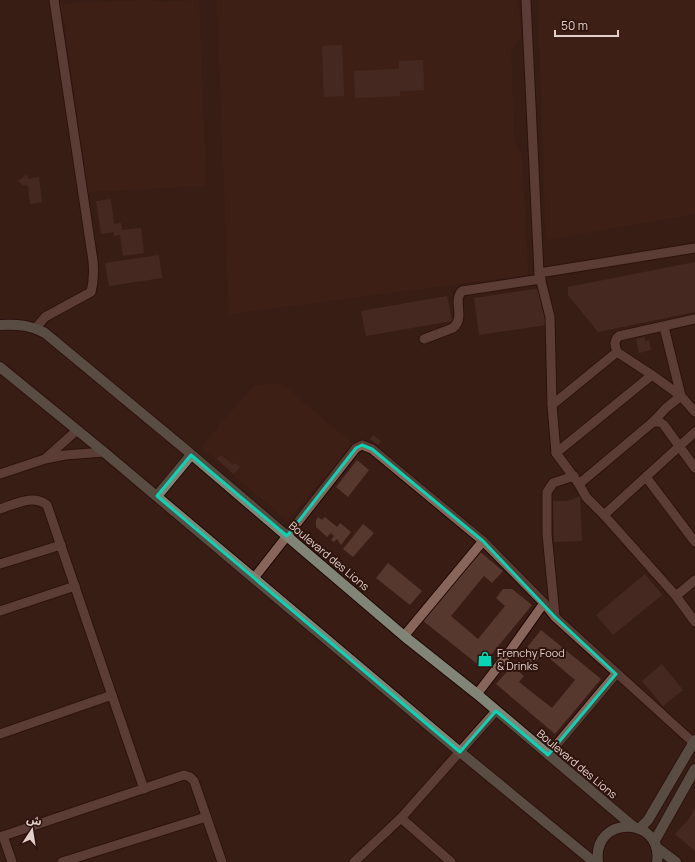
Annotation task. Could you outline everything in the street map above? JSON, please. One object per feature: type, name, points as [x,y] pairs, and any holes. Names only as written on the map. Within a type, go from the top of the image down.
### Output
[{"type":"main road","name":"Boulevard des Lions","points":[[0,325],[16,324],[36,328],[46,333],[404,636],[477,694],[636,828],[648,834],[655,844]]},
{"type":"main road","points":[[0,367],[78,430],[460,752],[594,862]]},
{"type":"main road","points":[[157,496],[191,455]]},
{"type":"main road","points":[[598,862],[598,850],[600,844],[611,831],[622,827],[636,828],[648,820],[694,742]]},
{"type":"main road","points":[[657,862],[655,844],[695,769]]},
{"type":"main road","points":[[655,844],[676,862]]},
{"type":"street","points":[[36,328],[45,317],[91,292],[94,274],[94,261],[54,0]]},
{"type":"street","points":[[526,0],[540,276],[550,317],[552,405],[556,453],[574,476],[586,497],[604,514],[676,596],[695,622]]},
{"type":"street","points":[[424,339],[453,328],[457,324],[459,320],[458,298],[462,291],[695,248]]},
{"type":"street","points":[[695,319],[620,336],[616,339],[615,343],[617,352],[652,374],[681,396],[695,412]]},
{"type":"street","points":[[664,327],[681,396]]},
{"type":"street","points":[[552,405],[617,352]]},
{"type":"street","points":[[556,453],[652,374]]},
{"type":"street","points":[[579,484],[653,422],[666,408],[681,396]]},
{"type":"street","points":[[653,422],[660,422],[664,425],[680,445],[695,468]]},
{"type":"street","points":[[45,459],[78,430]]},
{"type":"street","points":[[604,514],[695,432]]},
{"type":"street","points":[[254,578],[356,448],[362,445],[372,449],[482,541],[544,603],[555,617],[616,674],[694,742]]},
{"type":"street","points":[[0,474],[45,459],[84,453],[104,452]]},
{"type":"street","points":[[555,617],[547,534],[547,492],[553,483],[574,476]]},
{"type":"street","points":[[646,477],[695,542]]},
{"type":"street","points":[[0,509],[31,499],[37,499],[47,505],[144,788]]},
{"type":"street","points":[[404,636],[482,541]]},
{"type":"street","points":[[0,564],[61,545]]},
{"type":"street","points":[[676,596],[695,580]]},
{"type":"street","points":[[0,611],[75,586]]},
{"type":"street","points":[[477,694],[544,603]]},
{"type":"street","points":[[548,755],[616,674]]},
{"type":"street","points":[[0,734],[112,695]]},
{"type":"street","points":[[354,862],[401,818],[496,711]]},
{"type":"street","points":[[12,862],[2,837],[184,775],[190,777],[194,781],[222,862]]},
{"type":"street","points":[[62,862],[206,817]]},
{"type":"street","points":[[401,818],[451,862]]},
{"type":"highlighted area","points":[[362,445],[372,449],[483,541],[555,617],[616,674],[548,755],[496,711],[460,752],[157,496],[191,455],[287,536],[356,448]]},
{"type":"shaded area","points":[[146,0],[160,2],[199,0],[206,186],[87,192],[65,25],[61,18],[59,4]]},
{"type":"shaded area","points":[[217,0],[518,0],[521,37],[511,50],[514,142],[522,154],[528,275],[229,314]]},
{"type":"shaded area","points":[[538,0],[695,0],[695,214],[546,240]]},
{"type":"shaded area","points":[[282,384],[353,444],[287,521],[201,447],[254,385]]},
{"type":"building","points":[[342,45],[344,96],[324,97],[322,46]]},
{"type":"building","points":[[423,60],[424,90],[400,91],[400,96],[355,98],[354,71],[399,69],[399,61]]},
{"type":"building","points":[[26,175],[28,176],[28,179],[39,177],[42,202],[30,204],[28,186],[23,185],[18,181]]},
{"type":"building","points":[[111,199],[114,224],[121,223],[122,230],[141,228],[144,253],[123,256],[120,235],[114,236],[114,232],[101,234],[96,201]]},
{"type":"building","points":[[159,255],[162,278],[109,286],[105,263]]},
{"type":"building","points":[[695,262],[695,312],[598,332],[568,295],[568,287]]},
{"type":"building","points":[[541,288],[546,325],[479,335],[474,298]]},
{"type":"building","points":[[447,296],[452,321],[366,336],[361,311]]},
{"type":"building","points":[[645,337],[645,341],[649,340],[651,350],[639,353],[636,339]]},
{"type":"building","points":[[373,435],[381,441],[378,445],[370,439]]},
{"type":"building","points":[[221,455],[233,465],[235,463],[240,467],[234,474],[217,459]]},
{"type":"building","points":[[357,460],[369,470],[348,497],[336,487]]},
{"type":"building","points":[[580,496],[582,541],[554,542],[553,501],[568,501]]},
{"type":"building","points":[[318,517],[322,520],[325,517],[337,527],[340,523],[351,532],[341,545],[337,539],[334,542],[331,540],[334,536],[331,533],[327,537],[316,527],[316,520]]},
{"type":"building","points":[[363,524],[374,533],[353,557],[343,549]]},
{"type":"building","points":[[479,551],[503,571],[492,583],[484,576],[451,616],[478,639],[505,606],[496,598],[503,589],[512,589],[532,605],[481,667],[422,620]]},
{"type":"building","points":[[388,563],[422,591],[410,605],[376,578]]},
{"type":"building","points":[[645,574],[662,595],[613,635],[596,615]]},
{"type":"building","points":[[541,630],[601,679],[555,734],[496,684],[512,666],[524,676],[519,682],[552,708],[575,680],[543,653],[533,665],[521,655]]},
{"type":"building","points":[[662,664],[683,690],[663,706],[642,681]]},
{"type":"building","points":[[695,808],[695,851],[675,834],[688,820]]},
{"type":"place","name":"Frenchy Food & Drinks","points":[[485,659]]}]
